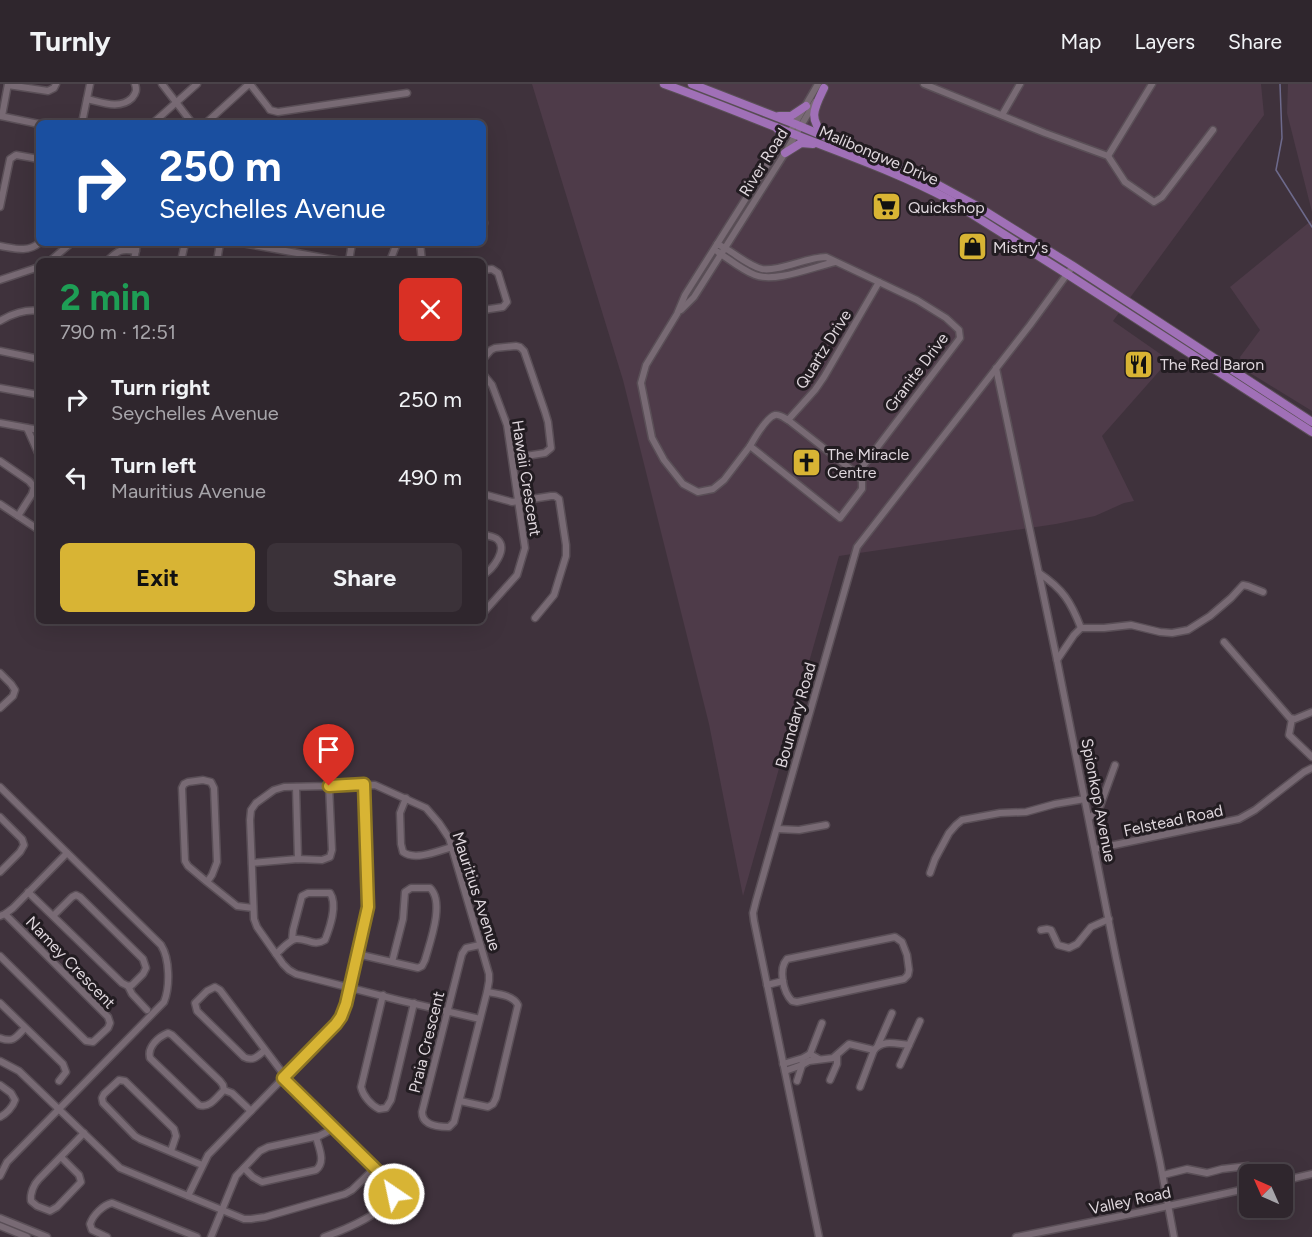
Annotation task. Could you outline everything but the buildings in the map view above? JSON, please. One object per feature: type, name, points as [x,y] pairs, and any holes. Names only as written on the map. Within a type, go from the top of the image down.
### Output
[{"type":"main road","name":"Malibongwe Drive","points":[[664,84],[793,134],[827,142],[932,181],[1073,266],[1312,423]]},
{"type":"main road","name":"Malibongwe Drive","points":[[693,84],[798,125],[827,142],[953,202],[1312,432]]},
{"type":"main road","points":[[823,85],[814,116],[816,125],[827,142]]},
{"type":"main road","points":[[774,116],[791,116],[806,106]]},
{"type":"main road","points":[[776,127],[782,135],[782,141]]},
{"type":"main road","points":[[785,153],[801,143],[827,142]]},
{"type":"street","points":[[36,123],[1,116],[8,84],[48,91],[56,84]]},
{"type":"street","points":[[83,120],[90,84]]},
{"type":"street","points":[[87,99],[124,104],[135,93],[135,84]]},
{"type":"street","points":[[162,84],[190,120]]},
{"type":"street","points":[[156,120],[197,84]]},
{"type":"street","points":[[209,120],[250,84],[270,110],[278,112],[407,93]]},
{"type":"street","points":[[1002,115],[1020,84]]},
{"type":"street","points":[[1108,156],[1152,84]]},
{"type":"street","name":"River Road","points":[[798,125],[806,106],[823,85]]},
{"type":"street","name":"River Road","points":[[677,314],[694,297],[785,153],[798,125],[823,85]]},
{"type":"street","points":[[926,85],[1108,156],[1125,182],[1154,202],[1162,197],[1213,130]]},
{"type":"street","points":[[260,87],[260,97]]},
{"type":"street","name":"River Road","points":[[677,314],[685,295],[782,141],[793,134]]},
{"type":"street","points":[[0,207],[10,159],[16,155],[36,158]]},
{"type":"street","points":[[0,246],[23,249],[36,245]]},
{"type":"street","points":[[54,258],[68,246]]},
{"type":"street","points":[[135,258],[137,246]]},
{"type":"street","points":[[264,246],[313,258]]},
{"type":"street","points":[[715,247],[721,254],[754,274],[769,278],[835,262]]},
{"type":"street","name":"Granite Drive","points":[[715,247],[724,247],[750,264],[763,269],[826,257],[917,300],[946,318],[959,330],[960,338],[857,474]]},
{"type":"street","points":[[111,258],[121,250],[136,251]]},
{"type":"street","name":"Boundary Road","points":[[819,1237],[753,913],[856,549],[1073,266]]},
{"type":"street","points":[[0,280],[36,268]]},
{"type":"street","points":[[486,270],[492,269],[498,273],[507,302],[503,307],[486,310]]},
{"type":"street","name":"Quartz Drive","points":[[788,420],[824,377],[879,282]]},
{"type":"street","points":[[0,321],[25,311],[36,311]]},
{"type":"street","points":[[677,314],[646,365],[641,383],[652,438],[683,484],[698,492],[713,489],[724,480],[769,418],[779,415],[857,474],[862,481],[862,489],[840,518],[750,446]]},
{"type":"street","points":[[486,356],[495,348],[516,346],[522,349],[547,417],[550,450],[545,453],[513,458]]},
{"type":"street","points":[[0,351],[36,358]]},
{"type":"street","name":"Spionkop Avenue","points":[[996,368],[1058,660],[1174,1237]]},
{"type":"street","name":"Hawaii Crescent","points":[[486,378],[492,385],[505,419],[513,458],[525,548],[522,563],[515,578],[486,610]]},
{"type":"street","points":[[0,388],[36,394]]},
{"type":"street","points":[[0,423],[36,430]]},
{"type":"street","points":[[27,428],[36,448]]},
{"type":"street","points":[[0,461],[36,487],[18,516]]},
{"type":"street","points":[[486,495],[508,501],[557,497],[566,545],[566,559],[555,593],[535,618]]},
{"type":"street","points":[[0,504],[36,528]]},
{"type":"street","points":[[486,535],[497,539],[501,548],[496,562],[486,573]]},
{"type":"street","points":[[1039,573],[1062,592],[1081,628]]},
{"type":"street","points":[[1058,660],[1081,628],[1131,625],[1160,632],[1180,632],[1194,627],[1210,616],[1243,585],[1263,592]]},
{"type":"street","points":[[1224,642],[1292,719]]},
{"type":"street","points":[[0,673],[15,690],[13,696],[0,708]]},
{"type":"street","points":[[1292,719],[1312,712]]},
{"type":"street","points":[[1292,719],[1289,735],[1312,757]]},
{"type":"street","points":[[1089,818],[1099,809],[1115,765]]},
{"type":"street","name":"Felstead Road","points":[[1095,849],[1239,819],[1312,768]]},
{"type":"street","points":[[207,882],[217,862],[214,788],[208,781],[191,781],[184,784],[182,788],[186,865],[235,905],[253,908]]},
{"type":"street","points":[[188,1196],[207,1155],[338,1021],[344,1009],[368,907],[364,784]]},
{"type":"street","name":"Mauritius Avenue","points":[[455,1119],[487,992],[489,977],[446,833],[424,807],[377,785],[280,788],[259,800],[253,807],[250,820],[253,908],[256,924],[286,968],[293,973],[480,1019]]},
{"type":"street","points":[[252,863],[328,858],[332,853],[329,786]]},
{"type":"street","points":[[0,787],[161,945],[167,957],[167,989],[160,1006],[7,1162],[0,1176]]},
{"type":"street","points":[[296,787],[298,859]]},
{"type":"street","points":[[406,798],[400,813],[403,852],[409,855],[423,855],[452,847]]},
{"type":"street","points":[[930,873],[949,833],[962,820],[1000,813],[1026,812],[1085,799]]},
{"type":"street","points":[[0,818],[24,843],[22,850],[1,868]]},
{"type":"street","points":[[777,829],[800,830],[826,825]]},
{"type":"street","points":[[3,915],[67,853]]},
{"type":"street","points":[[357,954],[418,968],[422,966],[436,914],[435,895],[430,888],[411,888],[405,892],[403,916],[392,962]]},
{"type":"street","points":[[28,892],[122,983],[128,986],[132,994],[147,1010]]},
{"type":"street","points":[[276,954],[292,940],[299,939],[316,943],[325,940],[333,907],[333,898],[330,893],[308,893],[302,896],[292,940]]},
{"type":"street","points":[[53,916],[72,897],[76,895],[81,898],[145,962],[144,972],[128,986]]},
{"type":"street","name":"Namey Crescent","points":[[0,956],[86,1041],[93,1042],[108,1028],[110,1023],[105,1015],[3,915]]},
{"type":"street","points":[[1041,930],[1049,929],[1058,945],[1069,948],[1077,944],[1093,925],[1109,920]]},
{"type":"street","points":[[896,937],[903,943],[909,955],[909,972],[906,978],[899,981],[794,1002],[788,996],[783,981],[783,966],[789,959],[896,937]]},
{"type":"street","name":"Praia Crescent","points":[[455,1119],[452,1125],[445,1127],[428,1123],[423,1120],[422,1115],[462,952],[468,947],[480,945]]},
{"type":"street","points":[[767,985],[783,981]]},
{"type":"street","points":[[265,1050],[254,1059],[244,1058],[197,1011],[195,1007],[197,1000],[209,989],[217,988],[265,1050],[284,1077],[393,1186],[395,1191],[393,1196],[362,1222],[324,1237]]},
{"type":"street","points":[[460,1101],[484,1106],[492,1106],[495,1101],[518,1003],[513,998],[487,992]]},
{"type":"street","points":[[383,995],[361,1087],[369,1101],[379,1109],[386,1108],[391,1100],[414,1003]]},
{"type":"street","points":[[0,1004],[63,1064],[66,1072],[59,1081]]},
{"type":"street","points":[[860,1086],[892,1013]]},
{"type":"street","points":[[900,1065],[920,1021]]},
{"type":"street","points":[[797,1081],[803,1061],[810,1054],[822,1023]]},
{"type":"street","points":[[0,1038],[12,1040],[25,1028]]},
{"type":"street","points":[[168,1033],[172,1035],[220,1081],[224,1090],[208,1105],[203,1107],[199,1105],[150,1058],[151,1047],[162,1035],[168,1033]]},
{"type":"street","points":[[784,1067],[803,1061],[837,1056],[849,1044],[876,1048],[886,1043],[909,1045]]},
{"type":"street","points":[[810,1054],[819,1059]]},
{"type":"street","points":[[830,1080],[837,1064],[837,1056]]},
{"type":"street","points":[[0,1061],[20,1071],[120,1168],[244,1219],[265,1217],[350,1191],[375,1168]]},
{"type":"street","points":[[171,1151],[176,1136],[174,1129],[124,1081],[118,1081],[103,1096],[104,1105],[138,1138],[202,1165]]},
{"type":"street","points":[[0,1085],[11,1093],[15,1100],[13,1105],[0,1117]]},
{"type":"street","points":[[224,1090],[232,1092],[251,1111]]},
{"type":"street","points":[[211,1237],[236,1176],[260,1151],[316,1137],[333,1126]]},
{"type":"street","points":[[61,1156],[79,1175],[81,1182],[57,1207],[50,1211],[31,1201],[37,1180],[61,1156],[84,1133]]},
{"type":"street","points":[[244,1168],[262,1182],[316,1170],[322,1162],[316,1137]]},
{"type":"street","points":[[1162,1175],[1183,1169],[1207,1173],[1239,1167]]},
{"type":"street","points":[[1293,1178],[1312,1174]]},
{"type":"street","name":"Valley Road","points":[[1016,1237],[1239,1190]]},
{"type":"street","points":[[107,1237],[92,1230],[90,1224],[105,1206],[112,1203],[197,1237]]},
{"type":"street","points":[[0,1218],[47,1237]]},
{"type":"street","points":[[0,1226],[27,1237]]},
{"type":"shaded area","points":[[532,84],[1261,84],[1264,115],[1113,321],[1169,360],[1102,436],[1134,501],[1095,516],[1056,524],[839,556],[743,896],[709,724],[623,380]]},
{"type":"shaded area","points":[[1288,84],[1312,84],[1312,212],[1287,113]]},
{"type":"shaded area","points":[[1312,220],[1312,411],[1242,368],[1240,357],[1260,330],[1230,287]]},
{"type":"waterway","points":[[1280,84],[1282,138],[1276,170],[1312,227]]},
{"type":"place","name":"Quickshop","points":[[887,207]]},
{"type":"place","name":"Mistry's","points":[[972,247]]},
{"type":"place","name":"The Red Baron","points":[[1139,364]]},
{"type":"place","name":"The Miracle Centre","points":[[806,463]]},
{"type":"route","points":[[329,786],[364,784],[368,907],[346,1004],[340,1019],[283,1078],[390,1183],[395,1191],[394,1194]]}]
